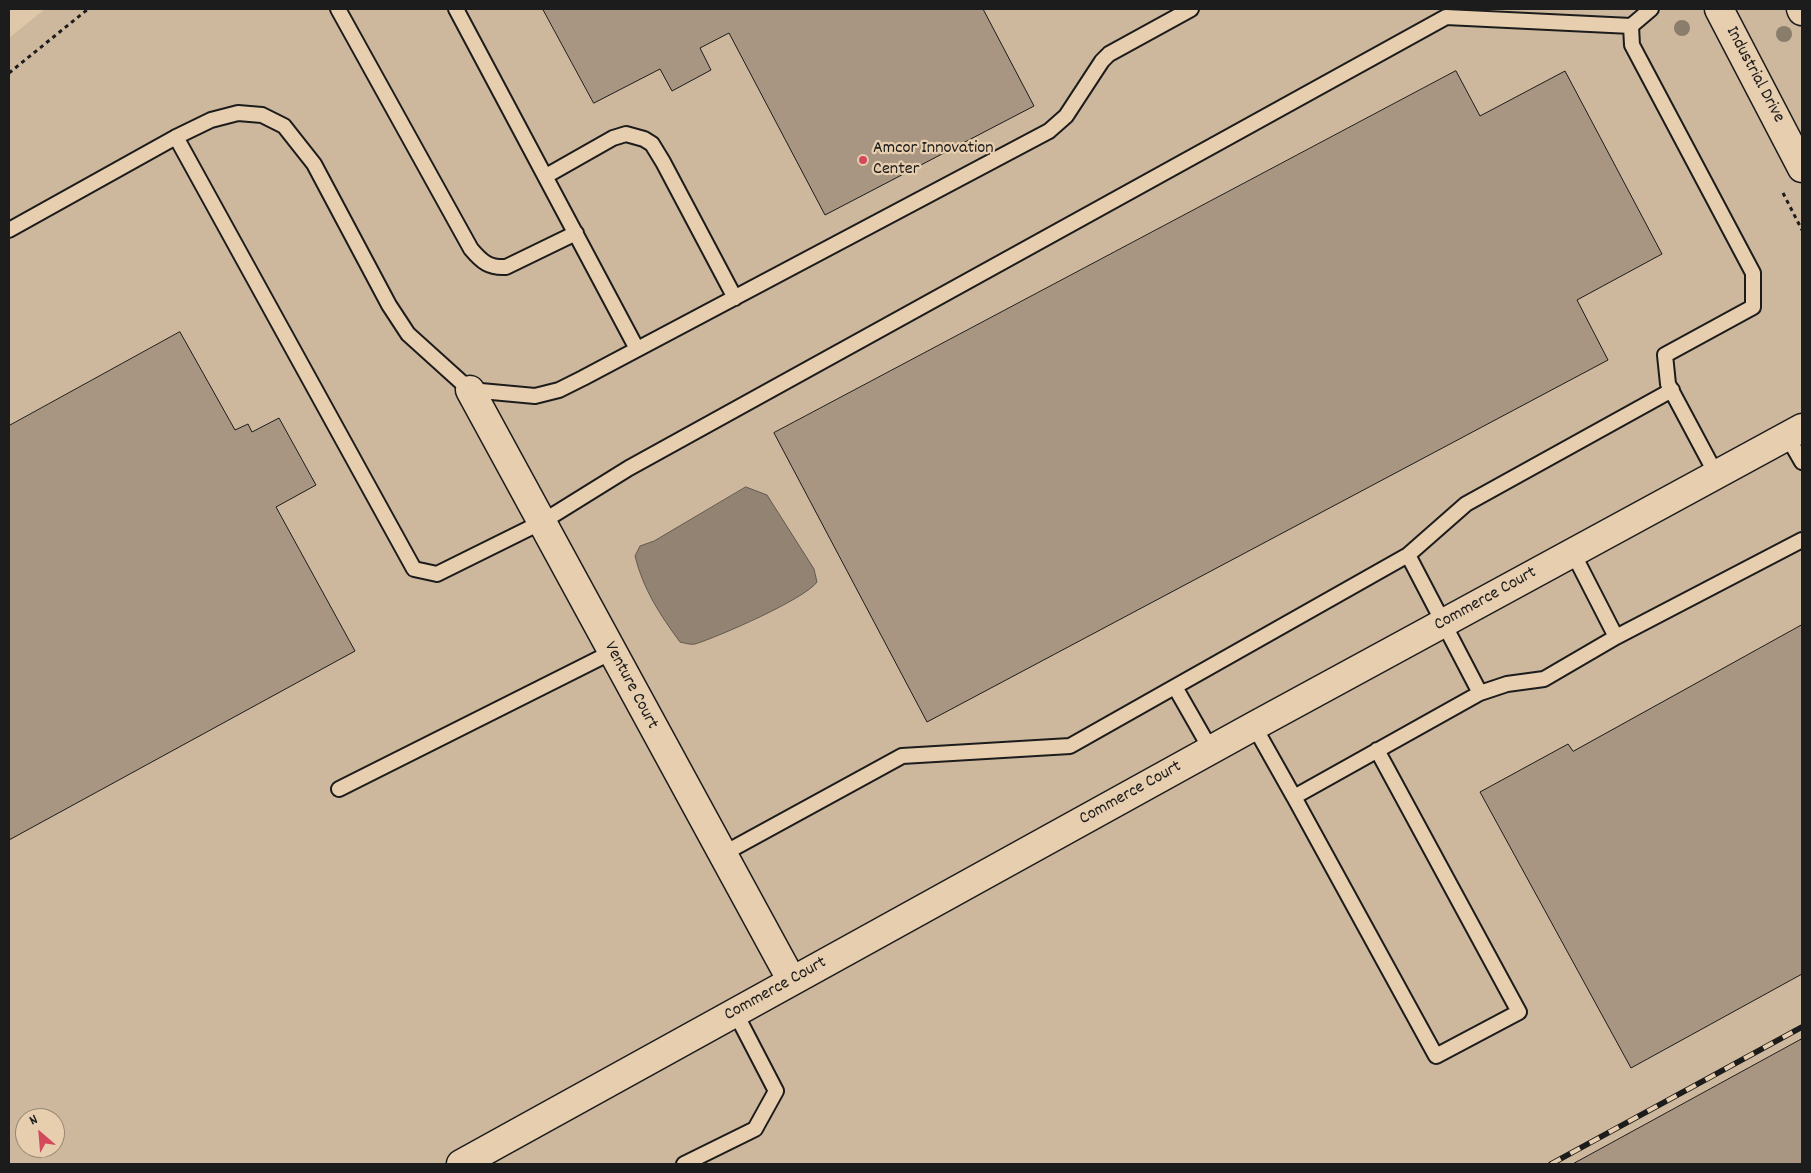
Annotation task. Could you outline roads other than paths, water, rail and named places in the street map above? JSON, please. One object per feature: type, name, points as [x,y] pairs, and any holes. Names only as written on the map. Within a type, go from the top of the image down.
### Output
[{"type":"street","name":"Industrial Drive","points":[[1719,9],[1802,168]]},
{"type":"street","name":"Venture Court","points":[[470,390],[721,854],[792,981]]},
{"type":"street","name":"Commerce Court","points":[[461,1164],[1254,726],[1795,432]]},
{"type":"lane","points":[[338,9],[471,249],[480,261],[492,268],[506,268],[576,233]]},
{"type":"lane","points":[[456,9],[637,349]]},
{"type":"lane","points":[[9,230],[176,137],[211,120],[238,113],[262,115],[284,126],[314,164],[389,305],[408,334],[470,390],[535,396],[559,390],[1049,131],[1066,116],[1102,61],[1109,54],[1191,9]]},
{"type":"lane","points":[[176,137],[414,569],[436,574],[542,522],[629,468],[1446,17],[1631,26],[1651,9]]},
{"type":"lane","points":[[1631,26],[1632,45],[1753,273],[1753,307],[1665,355],[1668,384],[1716,474]]},
{"type":"lane","points":[[546,176],[613,138],[626,134],[644,139],[652,144],[735,298]]},
{"type":"lane","points":[[721,854],[902,756],[1070,746],[1408,554],[1466,504],[1672,390]]},
{"type":"lane","points":[[1795,432],[1802,462]]},
{"type":"lane","points":[[1294,796],[1480,693],[1507,684],[1544,679],[1616,637],[1802,540]]},
{"type":"lane","points":[[1573,553],[1616,637]]},
{"type":"lane","points":[[1408,554],[1480,693]]},
{"type":"lane","points":[[338,789],[612,652]]},
{"type":"lane","points":[[1175,686],[1211,750]]},
{"type":"lane","points":[[1254,726],[1436,1056],[1520,1012],[1376,750]]},
{"type":"lane","points":[[684,1164],[755,1128],[776,1091],[736,1012]]},
{"type":"railway","points":[[1551,1164],[1802,1027]]},
{"type":"place","name":"Amcor Innovation Center","points":[[863,160]]}]
